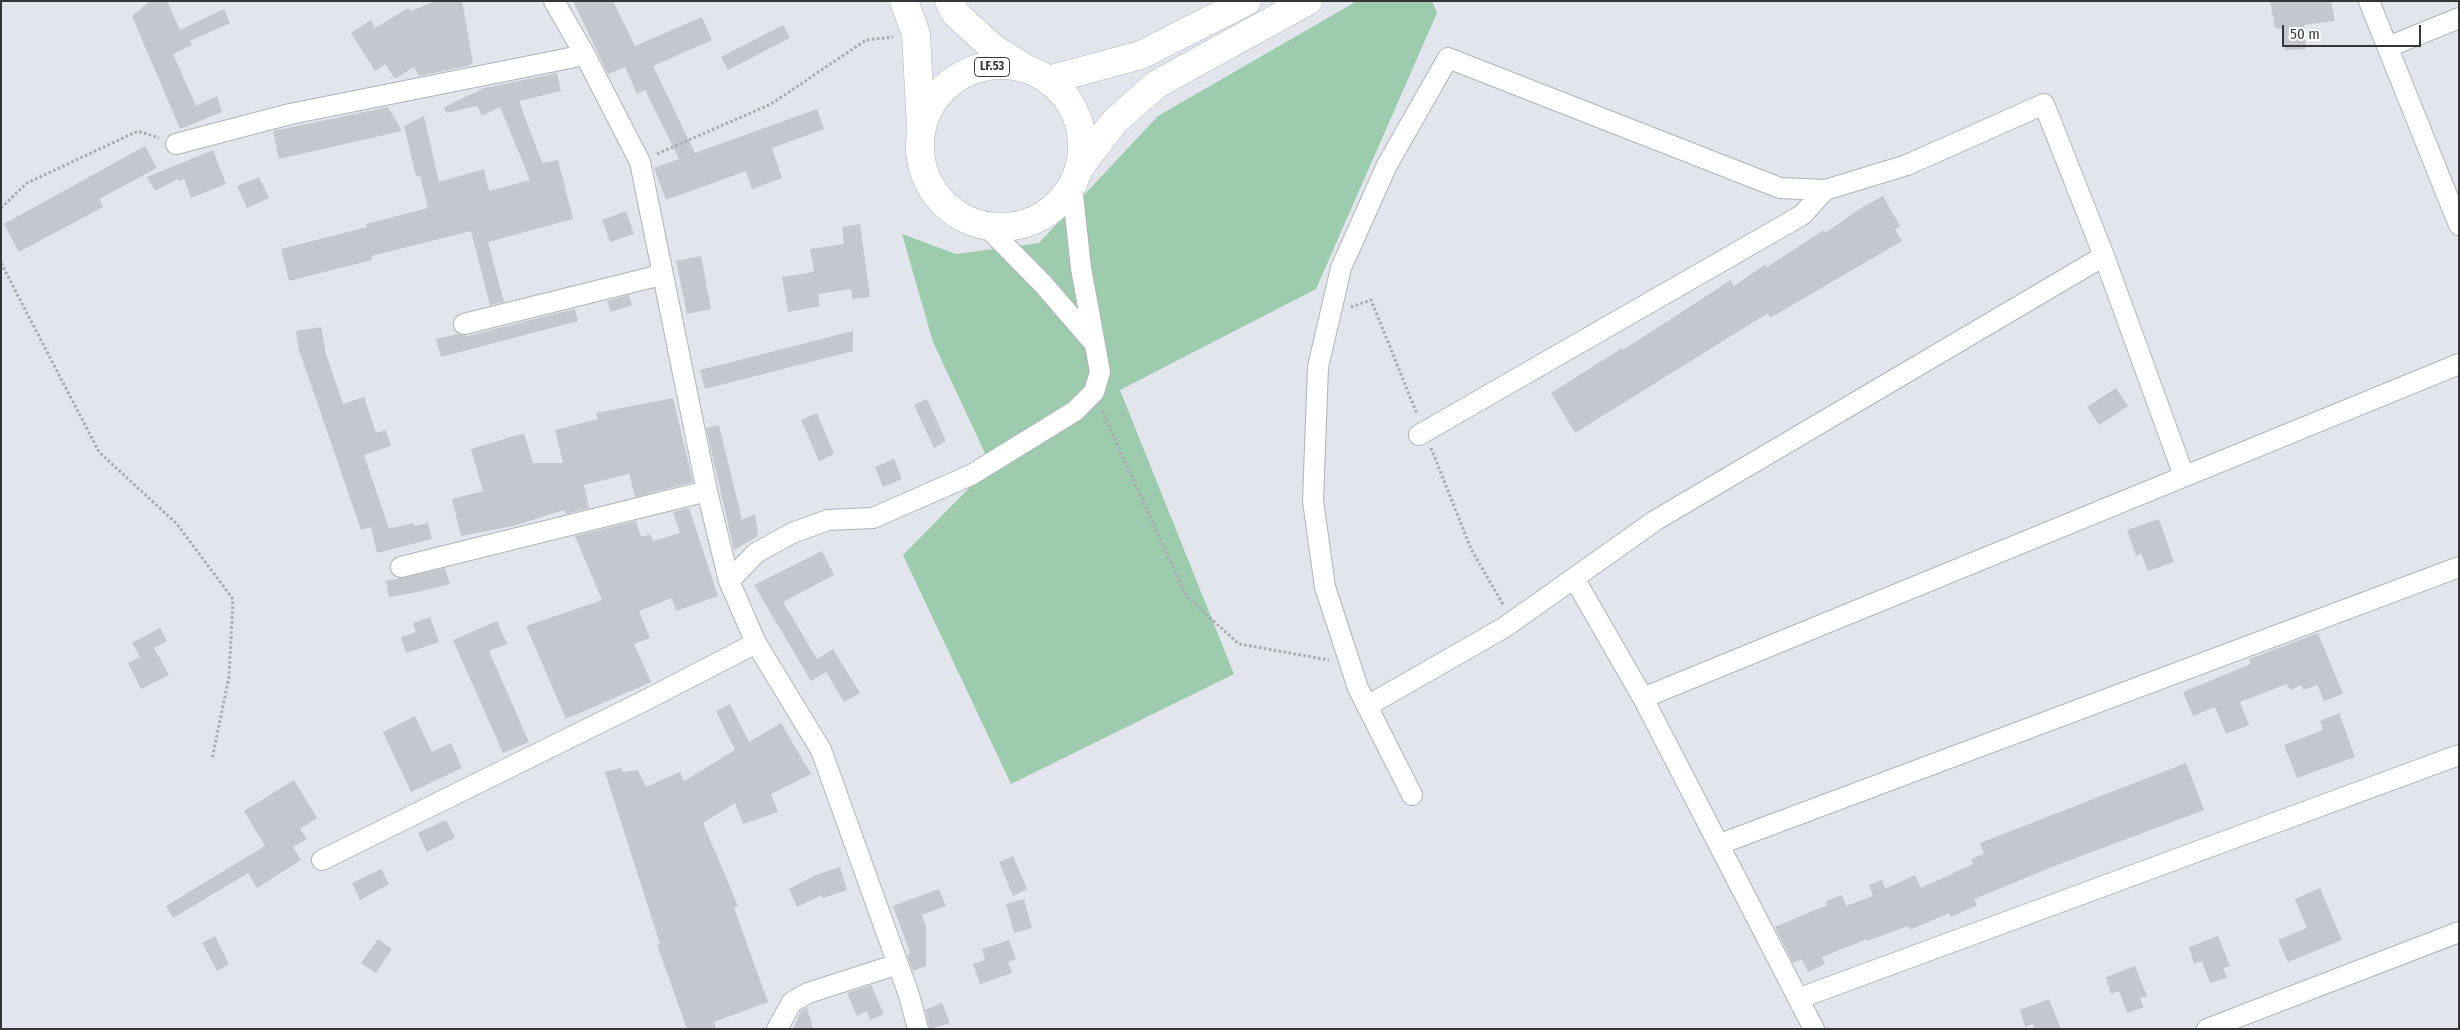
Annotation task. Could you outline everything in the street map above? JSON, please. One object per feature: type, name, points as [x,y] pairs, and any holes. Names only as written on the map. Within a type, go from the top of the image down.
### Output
[{"type":"highway","name":"LF.53","points":[[904,1],[916,34],[922,132],[921,157],[928,182],[942,202],[962,218],[986,226],[1011,227],[1036,220],[1056,206],[1114,122],[1157,84],[1308,1]]},
{"type":"highway","name":"LF.53","points":[[949,1],[956,14],[993,48],[1038,75],[1062,93],[1073,110],[1080,128],[1082,148],[1076,177]]},
{"type":"highway","name":"LF.53","points":[[922,132],[929,110],[942,91],[961,76],[982,68],[1005,66],[1038,75],[1142,54],[1247,1]]},
{"type":"street","points":[[554,1],[585,55],[640,162],[661,276],[706,491],[729,581],[756,643],[821,750],[898,964],[918,1029]]},
{"type":"street","points":[[2369,1],[2459,225]]},
{"type":"street","points":[[2388,47],[2459,18]]},
{"type":"street","points":[[176,144],[290,114],[585,55]]},
{"type":"street","points":[[1412,795],[1358,688],[1325,587],[1313,502],[1318,368],[1341,268],[1387,165],[1448,58],[1780,188],[1826,190],[1907,165],[2044,104],[2104,256],[2184,476]]},
{"type":"street","points":[[729,581],[756,553],[792,532],[828,520],[874,518],[971,474],[1075,411],[1094,392],[1100,372],[1081,268],[1076,177]]},
{"type":"street","points":[[1423,432],[1802,214],[1826,190]]},
{"type":"street","points":[[986,226],[1043,284],[1095,344]]},
{"type":"street","points":[[1367,706],[1513,621],[1656,520],[2104,256]]},
{"type":"street","points":[[464,324],[661,276]]},
{"type":"street","points":[[1643,698],[2459,364]]},
{"type":"street","points":[[401,567],[706,491]]},
{"type":"street","points":[[1720,844],[2459,567]]},
{"type":"street","points":[[1574,578],[1643,698],[1800,998],[1814,1029]]},
{"type":"street","points":[[322,860],[635,706],[756,643]]},
{"type":"street","points":[[1800,998],[2459,755]]},
{"type":"street","points":[[2206,1029],[2459,932]]},
{"type":"street","points":[[777,1029],[792,1002],[808,993],[898,964]]},
{"type":"path","points":[[640,162],[771,104],[866,40],[916,34]]},
{"type":"path","points":[[1,208],[27,183],[138,131],[176,144]]},
{"type":"path","points":[[1,263],[98,452],[177,524],[233,599],[229,677],[212,759]]},
{"type":"path","points":[[1343,309],[1371,300],[1471,549],[1513,621]]},
{"type":"path","points":[[1094,392],[1186,596],[1239,644],[1350,664]]},
{"type":"green space","points":[[1357,1],[1432,1],[1437,13],[1316,289],[1120,390],[1234,674],[1011,784],[903,555],[991,466],[933,342],[902,234],[956,254],[1039,243],[1158,116]]},
{"type":"building","points":[[150,1],[167,1],[180,30],[224,9],[230,23],[190,41],[192,45],[173,54],[196,106],[217,96],[222,112],[180,129],[132,16]]},
{"type":"building","points":[[436,1],[462,1],[473,63],[468,66],[419,76],[414,67],[395,79],[385,64],[375,71],[351,33],[371,20],[375,28],[408,8],[410,11]]},
{"type":"building","points":[[573,1],[613,1],[635,46],[702,17],[712,40],[653,66],[695,153],[817,109],[824,129],[772,148],[782,178],[752,189],[746,171],[666,200],[654,168],[679,159],[645,90],[637,94],[625,67],[608,74]]},
{"type":"building","points":[[2270,1],[2331,1],[2335,21],[2304,25],[2306,49],[2285,50],[2282,29],[2275,28]]},
{"type":"building","points":[[783,25],[790,38],[728,70],[721,57]]},
{"type":"building","points":[[557,73],[561,91],[519,101],[542,163],[558,160],[573,219],[488,242],[504,302],[490,305],[471,231],[371,256],[372,260],[289,281],[281,249],[367,227],[366,224],[428,208],[420,176],[416,176],[404,126],[424,116],[439,182],[484,169],[489,191],[530,180],[500,107],[482,116],[477,106],[446,113],[444,107],[484,88]]},
{"type":"building","points":[[388,107],[402,131],[279,159],[273,131]]},
{"type":"building","points":[[145,146],[157,168],[99,199],[103,207],[19,252],[4,224]]},
{"type":"building","points":[[213,150],[226,184],[191,198],[184,179],[179,181],[178,179],[155,191],[147,177]]},
{"type":"building","points":[[259,177],[269,198],[247,208],[237,186]]},
{"type":"building","points":[[1883,196],[1900,226],[1895,229],[1902,241],[1770,318],[1768,313],[1575,433],[1551,393],[1622,348],[1623,350],[1731,280],[1734,286],[1766,264],[1767,267],[1824,230],[1825,233],[1861,208]]},
{"type":"building","points":[[626,211],[634,234],[610,242],[602,220]]},
{"type":"building","points":[[860,224],[870,297],[852,299],[851,289],[818,294],[820,306],[788,312],[782,277],[814,272],[810,249],[844,244],[842,227]]},
{"type":"building","points":[[701,256],[711,309],[687,314],[676,261]]},
{"type":"building","points":[[629,295],[632,305],[611,312],[607,301]]},
{"type":"building","points":[[575,309],[578,321],[441,357],[436,339],[457,334],[467,336]]},
{"type":"building","points":[[321,327],[326,354],[343,404],[364,397],[376,433],[386,430],[391,446],[364,455],[389,529],[414,523],[414,526],[428,523],[432,539],[377,553],[371,527],[361,530],[299,350],[296,331]]},
{"type":"building","points":[[853,331],[853,351],[705,389],[700,370]]},
{"type":"building","points":[[2116,388],[2128,406],[2099,425],[2087,407]]},
{"type":"building","points":[[673,398],[693,482],[635,497],[629,474],[584,485],[589,508],[566,514],[564,510],[513,526],[461,536],[452,499],[483,491],[471,449],[524,433],[533,463],[563,463],[555,430],[598,419],[596,413]]},
{"type":"building","points":[[927,399],[946,441],[934,448],[914,405]]},
{"type":"building","points":[[817,413],[834,454],[819,461],[801,420]]},
{"type":"building","points":[[719,425],[742,520],[755,514],[758,536],[734,550],[706,428]]},
{"type":"building","points":[[894,459],[902,479],[883,487],[875,467]]},
{"type":"building","points":[[689,508],[718,596],[676,611],[672,598],[639,611],[650,638],[634,644],[651,682],[566,719],[526,626],[602,600],[575,536],[636,521],[641,537],[650,534],[653,541],[680,533],[673,512]]},
{"type":"building","points":[[2159,519],[2174,562],[2148,571],[2141,554],[2136,556],[2127,530]]},
{"type":"building","points":[[822,551],[834,575],[783,602],[817,659],[833,649],[860,693],[844,702],[826,672],[811,681],[754,585]]},
{"type":"building","points":[[445,568],[450,584],[389,597],[386,581]]},
{"type":"building","points":[[430,617],[439,642],[406,653],[401,637],[416,632],[413,623]]},
{"type":"building","points":[[497,621],[507,644],[489,651],[529,742],[503,753],[453,640]]},
{"type":"building","points":[[160,628],[167,641],[154,648],[169,675],[141,689],[128,663],[140,657],[132,643]]},
{"type":"building","points":[[2318,633],[2343,694],[2324,701],[2317,685],[2303,690],[2301,685],[2290,690],[2287,684],[2240,702],[2249,725],[2226,734],[2215,707],[2193,716],[2183,692],[2251,664],[2249,659]]},
{"type":"building","points":[[730,704],[749,742],[781,723],[811,774],[771,794],[778,812],[743,824],[735,803],[703,823],[738,906],[734,908],[768,1002],[714,1022],[716,1029],[687,1029],[657,945],[660,944],[605,772],[621,768],[623,772],[638,770],[646,787],[680,772],[684,781],[735,750],[716,711]]},
{"type":"building","points":[[2339,713],[2355,757],[2297,778],[2284,745],[2323,730],[2320,721]]},
{"type":"building","points":[[415,716],[432,752],[451,743],[462,768],[411,792],[383,732]]},
{"type":"building","points":[[2186,763],[2204,810],[2057,865],[1974,899],[1977,905],[1951,917],[1949,913],[1910,930],[1908,926],[1867,941],[1867,939],[1822,957],[1825,964],[1808,972],[1802,959],[1793,963],[1775,927],[1827,905],[1826,901],[1842,895],[1846,906],[1873,896],[1869,885],[1882,880],[1885,889],[1915,875],[1921,888],[1973,864],[1971,859],[1984,854],[1980,843]]},
{"type":"building","points":[[294,780],[317,818],[300,829],[307,839],[293,847],[301,860],[257,888],[248,873],[173,918],[166,906],[265,846],[244,811]]},
{"type":"building","points":[[446,820],[455,838],[427,852],[418,833]]},
{"type":"building","points":[[1013,856],[1027,889],[1013,896],[999,862]]},
{"type":"building","points":[[840,867],[847,890],[823,898],[822,895],[797,907],[789,889],[816,875]]},
{"type":"building","points":[[381,869],[389,884],[360,900],[352,883]]},
{"type":"building","points":[[2320,888],[2342,940],[2288,962],[2278,940],[2307,928],[2295,899]]},
{"type":"building","points":[[939,889],[946,906],[922,915],[926,926],[926,966],[913,971],[907,955],[910,953],[893,906]]},
{"type":"building","points":[[1024,899],[1032,928],[1014,933],[1006,904]]},
{"type":"building","points":[[215,936],[229,964],[217,971],[202,943]]},
{"type":"building","points":[[2218,936],[2230,966],[2223,968],[2227,978],[2210,983],[2202,961],[2194,964],[2189,947]]},
{"type":"building","points":[[378,939],[392,949],[376,973],[361,963]]},
{"type":"building","points":[[1009,940],[1016,959],[1008,962],[1012,973],[980,984],[973,964],[985,960],[982,949]]},
{"type":"building","points":[[2135,966],[2147,996],[2140,998],[2144,1007],[2127,1013],[2119,991],[2111,994],[2106,977]]},
{"type":"building","points":[[871,985],[884,1014],[870,1020],[867,1011],[857,1016],[847,993]]},
{"type":"building","points":[[2049,999],[2061,1029],[2035,1029],[2033,1024],[2025,1027],[2020,1010]]},
{"type":"building","points":[[942,1003],[950,1023],[930,1029],[925,1010]]},
{"type":"building","points":[[807,1007],[813,1029],[793,1029],[801,1011]]}]
